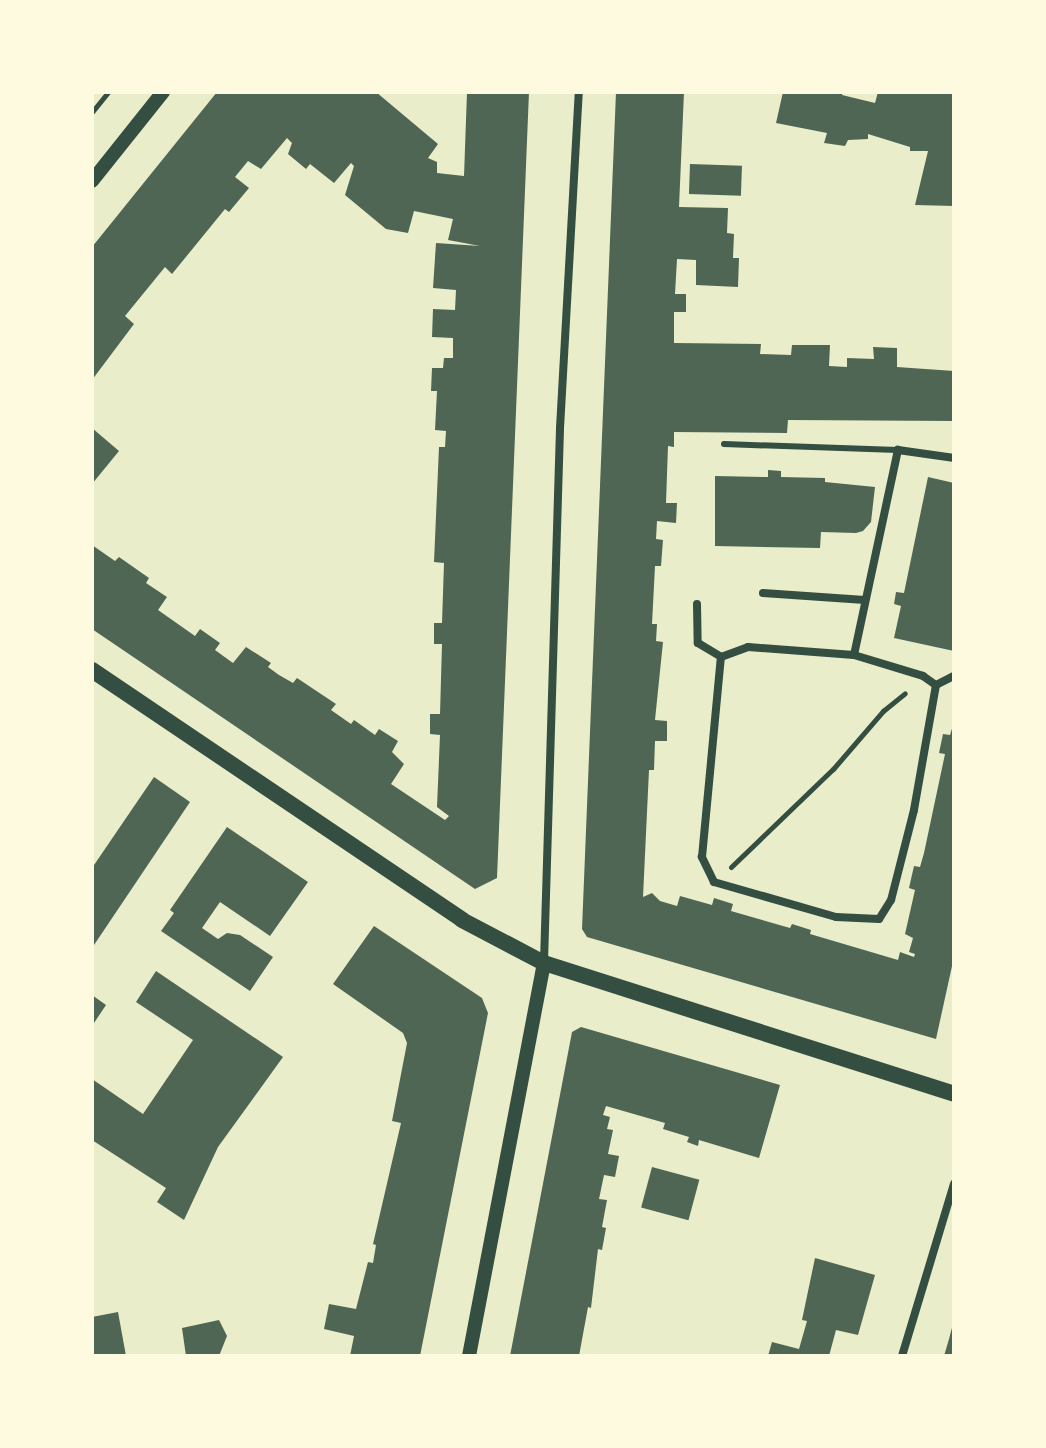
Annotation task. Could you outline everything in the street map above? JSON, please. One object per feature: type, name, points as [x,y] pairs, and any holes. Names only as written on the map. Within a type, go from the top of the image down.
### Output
[{"type":"main road","points":[[92,670],[462,920],[544,963],[954,1094]]},
{"type":"street","points":[[92,181],[163,92]]},
{"type":"street","points":[[469,1356],[544,963],[560,428],[579,92]]},
{"type":"street","points":[[854,655],[898,450],[954,458]]},
{"type":"street","points":[[763,593],[865,600]]},
{"type":"street","points":[[697,604],[698,643],[721,657]]},
{"type":"street","points":[[721,657],[748,647],[854,655],[923,676],[936,685]]},
{"type":"street","points":[[721,657],[702,857],[714,882],[836,917],[879,919],[891,900],[914,810],[936,685]]},
{"type":"street","points":[[936,685],[954,676]]},
{"type":"street","points":[[902,1356],[954,1184]]},
{"type":"lane","points":[[724,444],[898,450]]},
{"type":"path","points":[[92,112],[108,92]]},
{"type":"path","points":[[711,875],[731,867],[757,844],[833,769],[883,711],[923,676]]},
{"type":"building","points":[[217,92],[376,92],[438,144],[428,158],[437,162],[437,173],[464,176],[467,92],[529,92],[497,878],[475,889],[92,629],[92,545],[115,561],[119,557],[149,578],[146,583],[167,597],[158,610],[195,636],[200,629],[220,643],[215,650],[233,663],[246,647],[271,663],[268,667],[279,675],[293,683],[297,678],[336,704],[331,710],[351,724],[354,720],[375,735],[379,729],[398,741],[392,752],[404,764],[391,784],[445,820],[449,816],[437,807],[440,735],[430,734],[430,714],[440,714],[442,644],[434,644],[434,623],[442,623],[444,563],[434,562],[439,447],[445,447],[446,431],[435,430],[437,391],[431,391],[432,368],[443,368],[444,358],[453,358],[453,338],[432,337],[433,309],[455,310],[456,290],[433,288],[436,243],[480,246],[448,240],[453,219],[414,211],[408,233],[386,229],[345,195],[354,166],[351,163],[334,183],[310,164],[306,169],[288,154],[292,143],[287,138],[261,169],[248,161],[235,177],[249,188],[229,212],[225,209],[172,274],[165,267],[125,316],[134,324],[92,380],[92,247]]},
{"type":"building","points":[[616,92],[684,92],[679,207],[728,208],[727,233],[734,234],[733,258],[739,258],[738,287],[696,285],[696,260],[677,259],[675,294],[686,294],[686,312],[674,312],[674,343],[761,344],[760,354],[791,355],[792,345],[830,345],[829,366],[847,367],[847,358],[874,359],[873,347],[897,348],[897,367],[954,371],[954,421],[788,420],[787,433],[674,432],[674,447],[668,446],[666,503],[677,503],[676,523],[657,521],[656,539],[663,540],[661,566],[655,566],[652,624],[657,624],[656,641],[663,642],[655,720],[667,721],[667,741],[655,741],[654,770],[649,770],[643,897],[652,893],[660,901],[677,906],[680,896],[712,905],[714,898],[733,904],[731,911],[790,928],[792,924],[811,930],[810,934],[898,960],[900,952],[914,957],[915,954],[909,952],[913,938],[905,934],[915,890],[909,888],[914,866],[920,867],[924,853],[945,754],[939,753],[943,734],[950,735],[954,722],[954,957],[936,1039],[587,937],[582,929]]},
{"type":"building","points":[[783,92],[843,92],[842,95],[875,103],[878,92],[954,92],[954,206],[915,205],[928,151],[910,151],[910,147],[868,134],[868,139],[848,140],[845,146],[824,143],[827,133],[776,123]]},
{"type":"building","points":[[690,164],[742,166],[741,196],[689,194]]},
{"type":"building","points":[[92,428],[119,451],[92,484]]},
{"type":"building","points":[[768,470],[781,471],[781,477],[825,478],[825,482],[875,487],[871,522],[863,531],[856,533],[821,532],[820,548],[715,546],[715,476],[768,477]]},
{"type":"building","points":[[928,477],[954,483],[954,651],[894,638],[901,606],[894,604],[896,592],[904,593]]},
{"type":"building","points":[[154,777],[190,802],[92,948],[92,868]]},
{"type":"building","points":[[227,827],[308,882],[270,936],[220,902],[202,928],[218,939],[227,933],[240,935],[273,957],[250,991],[161,931],[174,913],[170,910]]},
{"type":"building","points":[[374,926],[482,998],[488,1013],[420,1356],[350,1356],[354,1336],[324,1329],[329,1304],[356,1309],[368,1262],[373,1263],[376,1245],[373,1244],[401,1123],[392,1121],[407,1043],[403,1033],[333,984]]},
{"type":"building","points":[[156,971],[283,1057],[218,1147],[184,1220],[157,1202],[166,1188],[92,1140],[92,1079],[143,1114],[193,1040],[136,1002]]},
{"type":"building","points":[[92,995],[106,1005],[92,1026]]},
{"type":"building","points":[[581,1027],[780,1085],[759,1158],[699,1140],[698,1146],[687,1142],[689,1137],[663,1129],[665,1123],[606,1106],[603,1115],[610,1117],[607,1129],[613,1130],[608,1154],[619,1156],[615,1177],[604,1175],[599,1199],[607,1200],[602,1227],[606,1228],[602,1250],[598,1249],[591,1308],[588,1307],[579,1356],[510,1356],[572,1032]]},
{"type":"building","points":[[652,1167],[699,1180],[688,1220],[641,1208]]},
{"type":"building","points":[[815,1258],[875,1275],[858,1335],[836,1330],[829,1356],[768,1356],[772,1342],[799,1349],[807,1321],[802,1320]]},
{"type":"building","points":[[118,1312],[126,1356],[92,1356],[92,1317]]},
{"type":"building","points":[[219,1320],[227,1336],[219,1356],[186,1356],[182,1328]]},
{"type":"building","points":[[953,1324],[954,1356],[944,1356],[949,1339]]}]
